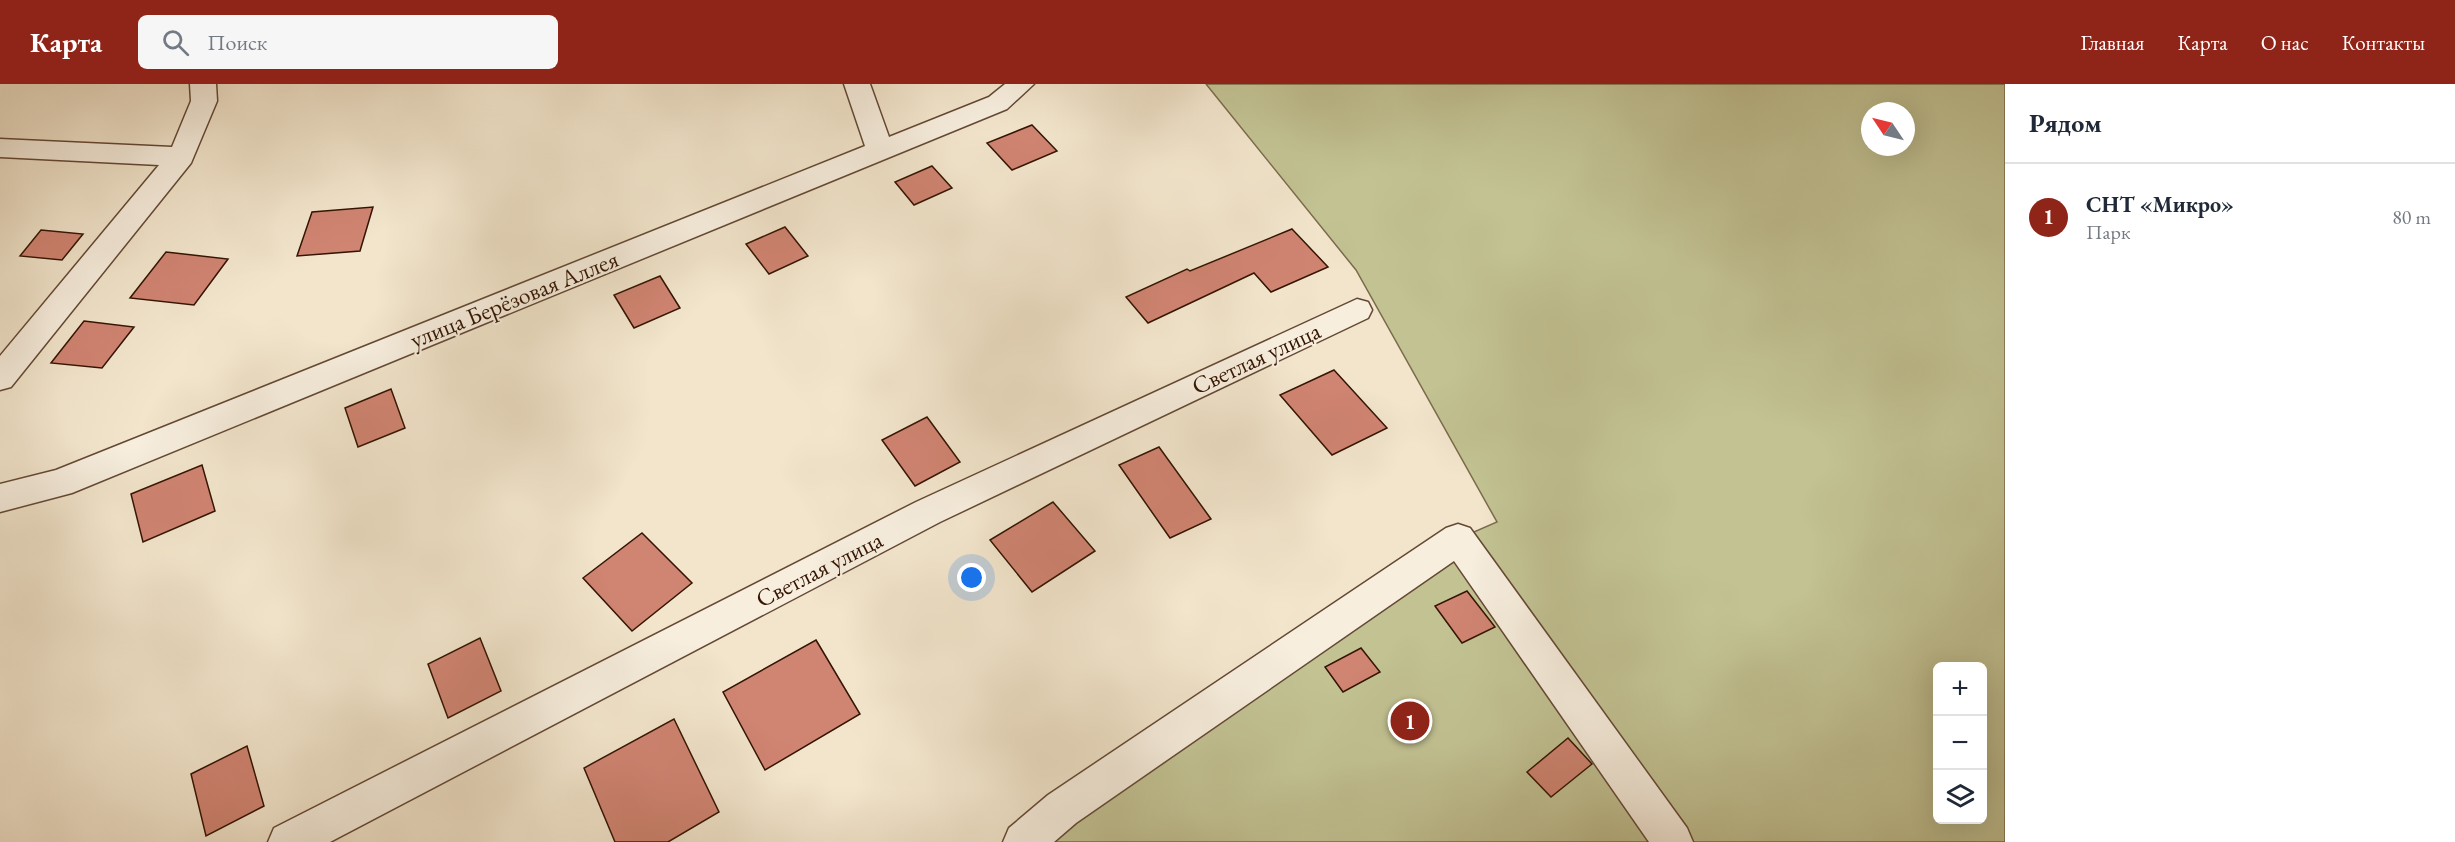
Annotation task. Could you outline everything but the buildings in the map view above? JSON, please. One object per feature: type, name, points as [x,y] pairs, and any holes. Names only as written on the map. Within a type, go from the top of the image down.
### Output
[{"type":"street","points":[[0,378],[181,157],[204,102],[203,84]]},
{"type":"street","points":[[857,84],[880,150]]},
{"type":"street","name":"улица Берёзовая Аллея","points":[[0,498],[60,483],[998,102],[1021,84]]},
{"type":"street","points":[[0,148],[181,157]]},
{"type":"street","name":"Светлая улица","points":[[288,842],[928,512],[1357,310]]},
{"type":"street","points":[[1023,842],[1062,809],[1458,538],[1673,842]]},
{"type":"green space","points":[[1206,84],[2005,84],[2005,842],[1023,842],[1062,809],[1458,539],[1497,522],[1356,270]]},
{"type":"place","name":"СНТ «Микро»","points":[[1410,721]]}]
